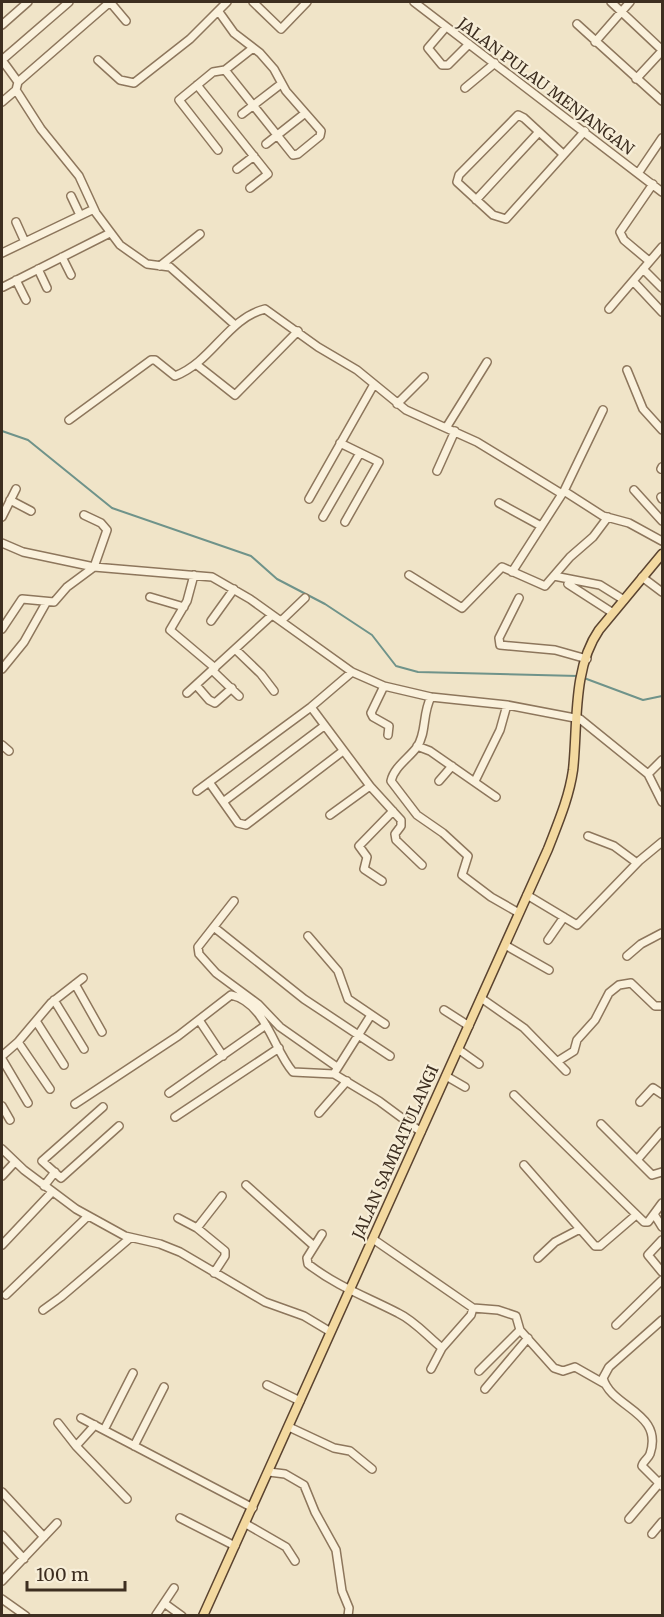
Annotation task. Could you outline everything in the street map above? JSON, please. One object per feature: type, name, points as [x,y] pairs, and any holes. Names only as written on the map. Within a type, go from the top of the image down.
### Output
[{"type":"main road","name":"JALAN SAMRATULANGI","points":[[203,1616],[253,1509],[329,1331],[373,1239],[548,849],[570,787],[574,717],[583,672],[595,636],[663,554]]},
{"type":"street","points":[[2,25],[28,2]]},
{"type":"street","points":[[18,82],[2,60],[69,2]]},
{"type":"street","points":[[2,102],[16,90],[18,82],[110,2],[126,21]]},
{"type":"street","points":[[98,60],[120,80],[134,82],[166,59],[219,12],[227,2]]},
{"type":"street","points":[[253,2],[281,29],[307,2]]},
{"type":"street","name":"JALAN PULAU MENJANGAN","points":[[414,2],[663,192]]},
{"type":"street","points":[[611,2],[663,50],[636,79]]},
{"type":"street","points":[[596,42],[630,2]]},
{"type":"street","points":[[219,12],[236,35],[274,69],[281,84],[321,133],[310,145],[293,155],[225,70]]},
{"type":"street","points":[[577,24],[663,101]]},
{"type":"street","points":[[446,27],[428,48],[441,65],[451,63],[469,44]]},
{"type":"street","points":[[218,150],[179,100],[213,72],[225,70],[253,48]]},
{"type":"street","points":[[465,88],[495,63]]},
{"type":"street","points":[[242,114],[281,84]]},
{"type":"street","points":[[197,85],[268,174],[250,188]]},
{"type":"street","points":[[16,90],[41,129],[79,176],[94,208],[110,233],[129,253],[147,264],[170,267],[235,325]]},
{"type":"street","points":[[266,144],[304,114]]},
{"type":"street","points":[[562,154],[518,115],[459,175],[457,182],[497,217],[508,218],[562,154],[585,131]]},
{"type":"street","points":[[476,200],[538,133]]},
{"type":"street","points":[[639,172],[663,138]]},
{"type":"street","points":[[237,169],[254,156]]},
{"type":"street","points":[[649,261],[624,240],[620,232],[653,184]]},
{"type":"street","points":[[71,196],[80,215]]},
{"type":"street","points":[[2,253],[94,208]]},
{"type":"street","points":[[16,222],[25,242]]},
{"type":"street","points":[[3,287],[110,233]]},
{"type":"street","points":[[160,266],[200,234]]},
{"type":"street","points":[[609,309],[663,247]]},
{"type":"street","points":[[62,257],[71,275]]},
{"type":"street","points":[[38,269],[47,288]]},
{"type":"street","points":[[643,269],[663,288]]},
{"type":"street","points":[[16,280],[26,300]]},
{"type":"street","points":[[633,281],[663,312]]},
{"type":"street","points":[[69,420],[151,360],[155,360],[172,376],[197,365],[235,325],[265,309],[318,347],[357,370],[373,386],[421,418],[455,431],[608,518],[629,523],[663,541]]},
{"type":"street","points":[[197,365],[235,395],[298,331]]},
{"type":"street","points":[[446,428],[488,362]]},
{"type":"street","points":[[627,370],[643,409],[663,430]]},
{"type":"street","points":[[397,404],[424,377]]},
{"type":"street","points":[[309,499],[373,386]]},
{"type":"street","points":[[512,572],[563,493],[603,410]]},
{"type":"street","points":[[437,471],[455,431]]},
{"type":"street","points":[[340,443],[379,462],[345,522]]},
{"type":"street","points":[[323,517],[360,453]]},
{"type":"street","points":[[2,516],[16,489]]},
{"type":"street","points":[[634,490],[663,521]]},
{"type":"street","points":[[10,500],[31,511]]},
{"type":"street","points":[[499,503],[541,526]]},
{"type":"street","points":[[2,629],[22,599],[46,603],[56,600],[67,587],[94,567],[107,530],[101,523],[84,515]]},
{"type":"street","points":[[409,575],[462,608],[481,592],[500,568],[542,586],[555,576],[608,518]]},
{"type":"street","points":[[2,543],[23,552],[94,567],[212,577],[234,589],[352,672],[384,686],[431,697],[507,705],[574,717],[596,729],[648,774],[663,802]]},
{"type":"street","points":[[194,575],[184,607],[170,630],[214,669],[239,696]]},
{"type":"street","points":[[555,576],[600,585],[624,600]]},
{"type":"street","points":[[642,577],[663,592]]},
{"type":"street","points":[[568,584],[613,613]]},
{"type":"street","points":[[211,621],[234,589]]},
{"type":"street","points":[[150,597],[184,607]]},
{"type":"street","points":[[281,621],[305,598]]},
{"type":"street","points":[[519,598],[499,638],[500,645],[555,650],[587,659]]},
{"type":"street","points":[[2,669],[24,642],[46,603]]},
{"type":"street","points":[[187,693],[272,615]]},
{"type":"street","points":[[236,649],[274,691]]},
{"type":"street","points":[[197,791],[311,706],[352,672]]},
{"type":"street","points":[[196,685],[209,700],[215,703],[232,688]]},
{"type":"street","points":[[384,686],[371,713],[389,726],[388,735]]},
{"type":"street","points":[[431,697],[424,713],[425,722],[417,746],[391,781],[417,815],[443,833],[468,857],[462,875],[491,897],[519,913]]},
{"type":"street","points":[[475,781],[500,730],[507,705]]},
{"type":"street","points":[[311,706],[343,752],[402,823],[395,834],[396,840],[422,866]]},
{"type":"street","points":[[223,802],[324,726]]},
{"type":"street","points":[[417,746],[452,766],[496,797]]},
{"type":"street","points":[[209,782],[238,823],[246,825],[343,752]]},
{"type":"street","points":[[648,774],[663,760]]},
{"type":"street","points":[[440,781],[452,766]]},
{"type":"street","points":[[330,815],[370,786]]},
{"type":"street","points":[[382,881],[364,869],[368,859],[358,846],[393,811]]},
{"type":"street","points":[[588,836],[614,846],[637,863]]},
{"type":"street","points":[[527,895],[578,925],[637,863],[663,842]]},
{"type":"street","points":[[234,901],[198,947],[199,954],[216,973],[258,1004],[280,1027],[346,1081],[379,1101],[421,1132]]},
{"type":"street","points":[[548,940],[564,917]]},
{"type":"street","points":[[215,928],[304,999],[390,1056]]},
{"type":"street","points":[[627,956],[641,944],[663,933]]},
{"type":"street","points":[[308,936],[338,971],[348,999],[385,1024]]},
{"type":"street","points":[[505,945],[549,970]]},
{"type":"street","points":[[28,1103],[2,1057],[54,1000],[83,978]]},
{"type":"street","points":[[558,1061],[571,1054],[577,1040],[590,1028],[609,993],[619,985],[631,983],[655,1006],[663,1006]]},
{"type":"street","points":[[75,984],[102,1032]]},
{"type":"street","points":[[75,1104],[199,1020],[231,995],[241,999],[266,1025],[291,1070],[297,1074],[335,1071]]},
{"type":"street","points":[[481,998],[524,1028],[566,1071]]},
{"type":"street","points":[[54,1000],[84,1049]]},
{"type":"street","points":[[444,1010],[469,1026]]},
{"type":"street","points":[[335,1071],[371,1015]]},
{"type":"street","points":[[199,1020],[223,1056]]},
{"type":"street","points":[[36,1021],[64,1065]]},
{"type":"street","points":[[169,1093],[266,1025]]},
{"type":"street","points":[[18,1042],[50,1089]]},
{"type":"street","points":[[175,1117],[279,1048]]},
{"type":"street","points":[[458,1049],[479,1064]]},
{"type":"street","points":[[446,1076],[465,1087]]},
{"type":"street","points":[[319,1113],[346,1081]]},
{"type":"street","points":[[640,1102],[653,1088],[663,1094]]},
{"type":"street","points":[[514,1095],[636,1215],[647,1222],[663,1203]]},
{"type":"street","points":[[2,1106],[10,1120]]},
{"type":"street","points":[[103,1107],[42,1161],[61,1178],[119,1126]]},
{"type":"street","points":[[601,1124],[652,1175],[663,1172]]},
{"type":"street","points":[[637,1160],[663,1131]]},
{"type":"street","points":[[2,1149],[15,1163],[44,1186],[88,1216],[129,1238],[164,1245],[265,1302],[304,1316],[329,1331]]},
{"type":"street","points":[[2,1176],[15,1163]]},
{"type":"street","points":[[524,1165],[595,1246],[598,1247],[636,1215]]},
{"type":"street","points":[[44,1186],[55,1172]]},
{"type":"street","points":[[246,1185],[314,1246]]},
{"type":"street","points":[[2,1245],[52,1192]]},
{"type":"street","points":[[197,1228],[222,1196]]},
{"type":"street","points":[[654,1214],[663,1227]]},
{"type":"street","points":[[6,1295],[88,1216]]},
{"type":"street","points":[[178,1218],[197,1228],[225,1251],[225,1256],[213,1273]]},
{"type":"street","points":[[538,1257],[555,1242],[580,1229]]},
{"type":"street","points":[[322,1234],[306,1262],[348,1291],[357,1292],[398,1313],[442,1347]]},
{"type":"street","points":[[43,1310],[129,1238]]},
{"type":"street","points":[[373,1239],[473,1308],[516,1316],[520,1330],[554,1368],[563,1371],[575,1367],[605,1384],[646,1420],[651,1433],[650,1452],[642,1466],[662,1483],[629,1519]]},
{"type":"street","points":[[663,1240],[648,1255],[663,1272]]},
{"type":"street","points":[[616,1326],[663,1280]]},
{"type":"street","points":[[431,1369],[442,1347],[471,1315],[473,1308]]},
{"type":"street","points":[[605,1384],[604,1373],[609,1367],[663,1320]]},
{"type":"street","points":[[479,1371],[520,1330]]},
{"type":"street","points":[[485,1389],[528,1338]]},
{"type":"street","points":[[104,1430],[134,1373]]},
{"type":"street","points":[[267,1385],[300,1401]]},
{"type":"street","points":[[134,1446],[164,1387]]},
{"type":"street","points":[[81,1418],[253,1509]]},
{"type":"street","points":[[58,1423],[76,1446],[127,1499]]},
{"type":"street","points":[[76,1446],[94,1425]]},
{"type":"street","points":[[289,1427],[334,1448],[350,1450],[372,1468]]},
{"type":"street","points":[[269,1472],[285,1474],[304,1485],[315,1512],[336,1550],[342,1591],[349,1606],[348,1616]]},
{"type":"street","points":[[2,1492],[44,1537]]},
{"type":"street","points":[[180,1518],[235,1546]]},
{"type":"street","points":[[652,1534],[663,1522]]},
{"type":"street","points":[[2,1581],[57,1523]]},
{"type":"street","points":[[246,1524],[286,1547],[295,1561]]},
{"type":"street","points":[[2,1535],[24,1559]]},
{"type":"street","points":[[156,1615],[174,1588]]},
{"type":"street","points":[[2,1599],[26,1616]]},
{"type":"street","points":[[164,1603],[182,1616]]},
{"type":"waterway","points":[[2,431],[28,440],[112,508],[251,556],[277,579],[325,604],[372,635],[396,666],[418,672],[578,676]]},
{"type":"waterway","points":[[584,678],[643,700],[662,696]]}]
